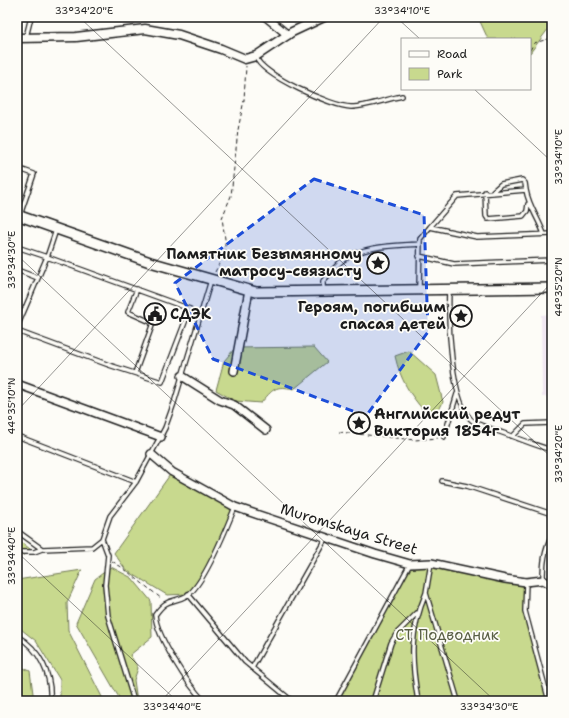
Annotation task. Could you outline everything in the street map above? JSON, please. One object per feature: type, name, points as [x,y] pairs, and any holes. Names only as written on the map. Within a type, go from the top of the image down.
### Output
[{"type":"main road","points":[[18,216],[150,262],[256,292],[419,291],[552,288]]},
{"type":"street","points":[[266,17],[288,35]]},
{"type":"street","points":[[17,38],[76,37],[145,29],[179,35],[221,48],[245,59],[256,56],[288,35],[324,17]]},
{"type":"street","points":[[234,371],[249,290]]},
{"type":"street","points":[[182,376],[220,400],[234,405],[266,430]]},
{"type":"street","points":[[17,384],[161,437]]},
{"type":"street","name":"Muromskaya Street","points":[[151,454],[172,472],[235,508],[410,564],[431,563],[526,582],[543,580]]},
{"type":"street","points":[[543,580],[552,585]]},
{"type":"lane","points":[[26,39],[31,17]]},
{"type":"lane","points":[[256,56],[257,62],[266,70],[296,88],[324,100],[351,107],[402,96]]},
{"type":"lane","points":[[17,168],[34,174],[18,216]]},
{"type":"lane","points":[[485,192],[486,216],[488,219],[523,216],[527,212],[528,204],[525,183],[522,180],[501,184],[492,192]]},
{"type":"lane","points":[[419,291],[420,239],[457,196],[485,192],[526,190]]},
{"type":"lane","points":[[528,204],[538,217],[544,234]]},
{"type":"lane","points":[[430,227],[477,237],[552,234]]},
{"type":"lane","points":[[17,327],[47,257],[56,229]]},
{"type":"lane","points":[[323,292],[324,281],[343,260],[358,253],[384,246],[420,244]]},
{"type":"lane","points":[[17,247],[190,309],[162,382],[17,330]]},
{"type":"lane","points":[[419,256],[454,264],[552,260]]},
{"type":"lane","points":[[17,270],[38,278]]},
{"type":"lane","points":[[17,552],[34,552],[42,549],[92,547],[102,539],[110,516],[136,482],[161,437],[174,403],[211,279]]},
{"type":"lane","points":[[135,373],[153,323],[128,312],[137,289]]},
{"type":"lane","points":[[448,290],[450,342],[458,393],[463,408],[474,422],[533,445],[552,450]]},
{"type":"lane","points":[[444,437],[458,393]]},
{"type":"lane","points":[[513,436],[525,424],[552,423]]},
{"type":"lane","points":[[17,436],[136,482]]},
{"type":"lane","points":[[442,481],[467,486],[552,514]]},
{"type":"lane","points":[[204,701],[196,693],[165,643],[156,623],[155,615],[166,602],[188,594],[203,576],[235,508]]},
{"type":"lane","points":[[17,531],[42,549]]},
{"type":"lane","points":[[543,580],[543,558],[552,536]]},
{"type":"lane","points":[[252,668],[326,537]]},
{"type":"lane","points":[[102,539],[108,555],[105,585],[108,616],[134,701]]},
{"type":"lane","points":[[418,701],[412,665],[413,641],[417,613],[426,593],[431,563]]},
{"type":"lane","points":[[336,701],[410,564]]},
{"type":"lane","points":[[526,582],[525,611],[549,701]]},
{"type":"lane","points":[[426,593],[458,701]]},
{"type":"lane","points":[[188,594],[252,668],[292,701]]},
{"type":"lane","points":[[373,701],[391,643],[397,633],[417,613]]},
{"type":"lane","points":[[17,636],[29,643],[39,657],[50,679],[50,701]]},
{"type":"path","points":[[548,17],[552,20]]},
{"type":"path","points":[[531,48],[534,43],[552,38]]},
{"type":"path","points":[[211,279],[220,265],[224,252],[225,239],[222,218],[231,196],[238,130],[244,100],[246,70],[245,59]]},
{"type":"path","points":[[339,432],[415,440],[444,437]]},
{"type":"path","points":[[108,555],[112,561],[166,602]]},
{"type":"highlighted area","points":[[314,179],[424,215],[428,332],[366,416],[213,359],[175,283]]},
{"type":"shaded area","points":[[552,314],[552,396],[542,397],[541,315]]},
{"type":"green space","points":[[478,17],[552,17],[552,24],[531,52],[531,38],[488,38]]},
{"type":"green space","points":[[314,347],[327,362],[294,389],[275,389],[261,403],[235,401],[216,390],[224,361],[235,348]]},
{"type":"green space","points":[[409,351],[436,375],[443,402],[439,410],[425,412],[410,393],[400,372],[395,356]]},
{"type":"green space","points":[[172,472],[235,507],[203,576],[188,594],[167,595],[126,570],[114,553]]},
{"type":"green space","points":[[17,539],[34,552],[17,557]]},
{"type":"green space","name":"СТ Подводник","points":[[410,564],[436,564],[526,582],[525,611],[551,701],[336,701]]},
{"type":"green space","points":[[111,567],[132,578],[151,601],[152,637],[130,655],[138,668],[134,680],[137,701],[121,701],[76,623],[95,579]]},
{"type":"green space","points":[[82,570],[67,603],[68,630],[104,701],[60,701],[60,680],[36,641],[17,626],[17,580]]},
{"type":"green space","points":[[17,665],[30,671],[34,701],[17,701]]},
{"type":"place","name":"Памятник Безымянному матросу-связисту","points":[[378,263]]},
{"type":"place","name":"СДЭК","points":[[155,314]]},
{"type":"place","name":"Героям, погибшим спасая детей","points":[[461,316]]},
{"type":"place","name":"Английский редут Виктория 1854г","points":[[359,423]]}]
